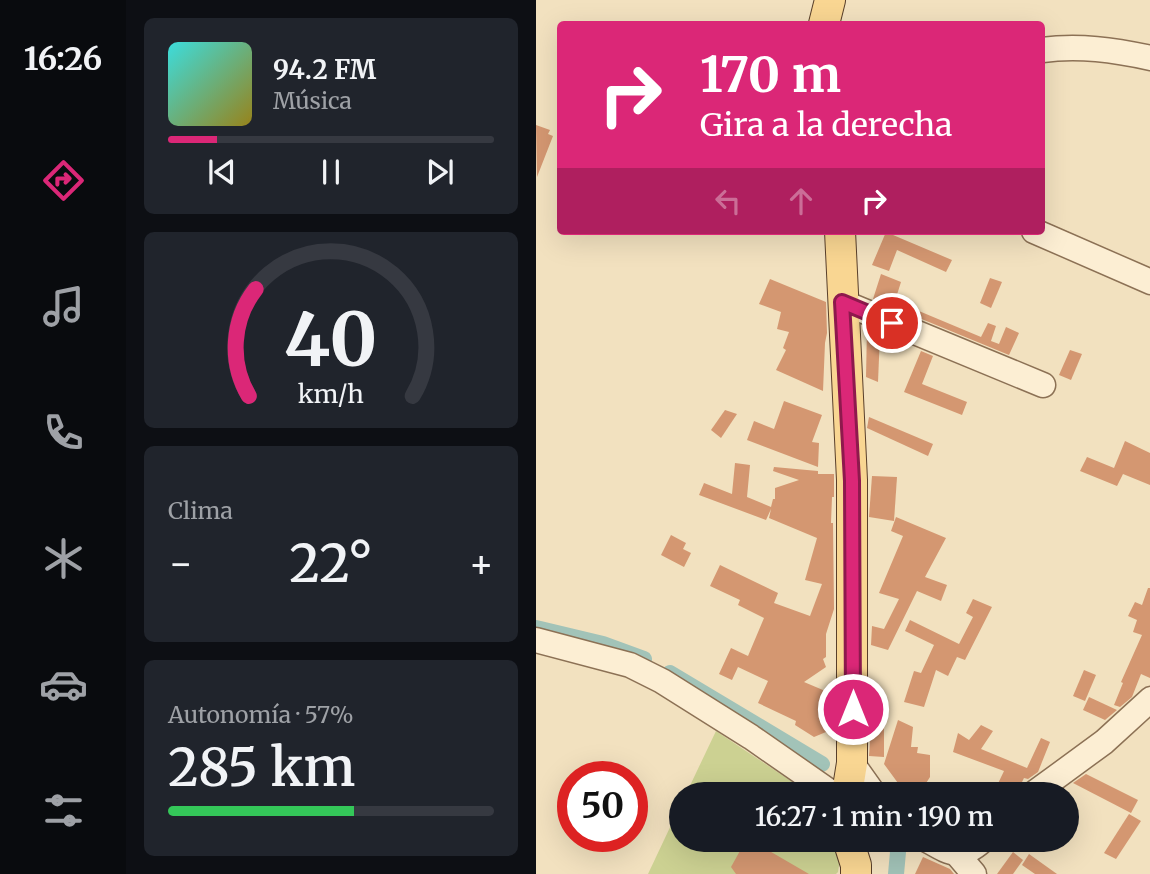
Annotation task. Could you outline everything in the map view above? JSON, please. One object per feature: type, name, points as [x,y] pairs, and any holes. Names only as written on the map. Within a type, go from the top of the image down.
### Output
[{"type":"main road","points":[[825,21],[830,0]]},
{"type":"main road","points":[[840,235],[852,481],[852,764],[850,782]]},
{"type":"main road","points":[[852,852],[856,874]]},
{"type":"street","points":[[1045,50],[1082,47],[1116,50],[1150,58]]},
{"type":"street","points":[[1043,235],[1150,282]]},
{"type":"street","points":[[842,302],[1044,385]]},
{"type":"street","points":[[536,640],[630,665],[661,681],[751,737],[815,782]]},
{"type":"street","points":[[1049,782],[1104,742],[1150,699]]},
{"type":"street","points":[[852,764],[865,782]]},
{"type":"street","points":[[953,852],[974,874]]},
{"type":"street","points":[[957,854],[967,852]]},
{"type":"green space","points":[[716,731],[792,782],[692,782]]},
{"type":"green space","points":[[669,829],[669,852],[841,853],[836,874],[648,874]]},
{"type":"building","points":[[536,125],[550,130],[548,134],[553,136],[537,177]]},
{"type":"building","points":[[885,235],[893,235],[952,260],[946,272],[897,250],[889,271],[872,265]]},
{"type":"building","points":[[881,274],[901,282],[895,301],[981,337],[988,323],[996,326],[991,341],[999,344],[1006,327],[1019,333],[1009,355],[873,299]]},
{"type":"building","points":[[990,278],[1002,282],[991,308],[980,303]]},
{"type":"building","points":[[770,279],[826,302],[823,391],[776,370],[786,350],[783,348],[789,332],[777,329],[781,312],[759,304]]},
{"type":"building","points":[[867,328],[880,334],[878,382],[866,377]]},
{"type":"building","points":[[1070,350],[1082,354],[1071,380],[1059,375]]},
{"type":"building","points":[[921,351],[933,356],[922,384],[967,402],[962,415],[904,392]]},
{"type":"building","points":[[784,401],[822,415],[812,442],[819,443],[818,467],[747,440],[754,421],[774,429]]},
{"type":"building","points":[[725,410],[737,414],[721,438],[711,430]]},
{"type":"building","points":[[869,417],[933,444],[928,456],[867,428]]},
{"type":"building","points":[[1125,441],[1150,453],[1150,485],[1123,474],[1117,486],[1080,471],[1087,457],[1114,468]]},
{"type":"building","points":[[735,463],[750,465],[747,497],[771,507],[775,499],[775,488],[799,480],[773,471],[774,467],[834,474],[831,523],[834,609],[826,634],[826,657],[823,659],[826,667],[804,682],[830,693],[826,732],[814,737],[795,725],[796,721],[758,703],[768,681],[738,667],[732,680],[719,674],[731,648],[748,656],[764,618],[738,605],[740,600],[710,586],[720,565],[778,593],[774,603],[810,616],[822,584],[805,580],[817,538],[769,518],[771,509],[766,520],[699,495],[704,483],[732,494]]},
{"type":"building","points":[[872,476],[897,477],[894,521],[869,517]]},
{"type":"building","points":[[896,517],[946,538],[925,577],[947,585],[941,601],[917,591],[888,650],[871,645],[872,626],[884,629],[899,599],[879,593],[903,536],[891,531]]},
{"type":"building","points":[[671,535],[686,543],[683,549],[691,553],[684,567],[661,555]]},
{"type":"building","points":[[1148,588],[1150,678],[1141,674],[1132,697],[1120,707],[1114,705],[1123,683],[1121,682],[1142,635],[1133,632],[1137,620],[1128,616],[1135,602],[1142,605]]},
{"type":"building","points":[[973,599],[992,607],[965,660],[957,657],[948,676],[936,670],[924,707],[904,702],[914,671],[921,673],[934,645],[905,631],[910,620],[959,644],[973,617],[966,613]]},
{"type":"building","points":[[1084,670],[1096,675],[1085,701],[1073,696]]},
{"type":"building","points":[[1089,697],[1117,710],[1105,720],[1083,710]]},
{"type":"building","points":[[898,720],[913,727],[911,747],[918,747],[917,753],[930,755],[930,777],[927,782],[897,782],[884,764]]},
{"type":"building","points":[[981,725],[993,731],[981,749],[1027,768],[1041,738],[1050,742],[1038,772],[1028,779],[1024,778],[1022,782],[999,782],[1004,771],[953,752],[958,733],[969,740]]},
{"type":"building","points":[[871,728],[884,728],[884,757],[869,756]]},
{"type":"building","points":[[1086,774],[1138,800],[1131,813],[1079,786],[1079,782],[1074,782]]},
{"type":"building","points":[[1129,814],[1141,821],[1116,859],[1104,853]]},
{"type":"building","points":[[739,852],[771,852],[809,874],[736,874],[731,867]]},
{"type":"building","points":[[1013,852],[1023,860],[1013,874],[997,874]]},
{"type":"building","points":[[1029,854],[1057,874],[1035,874],[1022,865]]},
{"type":"building","points":[[923,857],[950,869],[954,874],[915,874]]},
{"type":"waterway","points":[[536,628],[603,644],[644,659]]},
{"type":"waterway","points":[[670,673],[822,764]]},
{"type":"waterway","points":[[896,874],[898,852]]},
{"type":"route","points":[[853,709],[852,481],[842,302],[892,323]]}]
